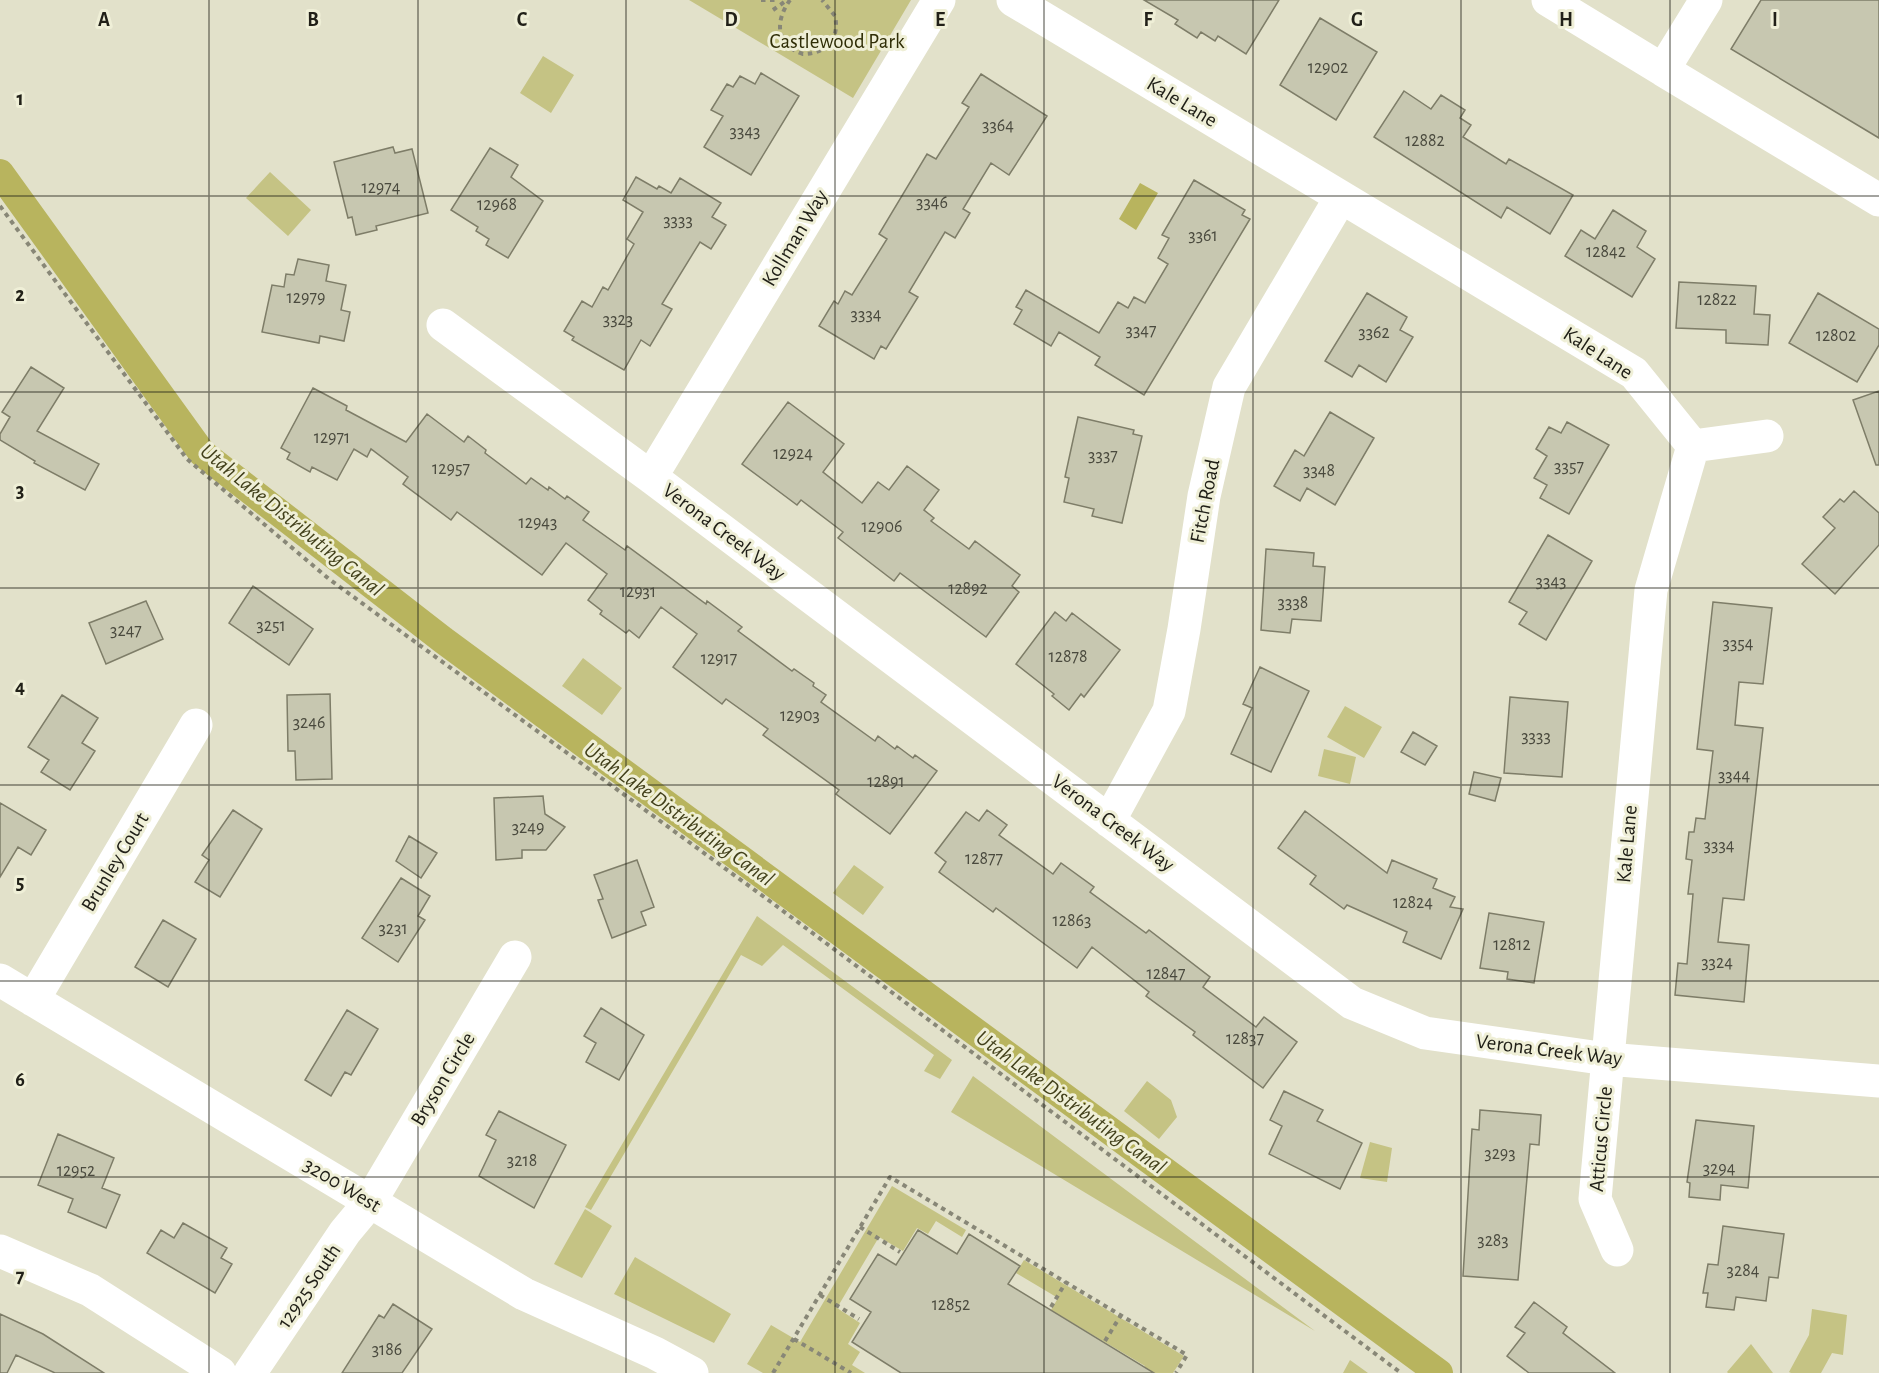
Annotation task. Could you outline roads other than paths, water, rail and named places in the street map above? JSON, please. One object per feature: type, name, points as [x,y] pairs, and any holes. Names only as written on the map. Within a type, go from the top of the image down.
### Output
[{"type":"street","name":"Kollman Way","points":[[651,477],[939,0]]},
{"type":"street","name":"Kale Lane","points":[[1012,0],[1634,374],[1693,446],[1651,590],[1607,1059]]},
{"type":"street","points":[[1548,0],[1879,200]]},
{"type":"street","points":[[1663,70],[1706,0]]},
{"type":"street","name":"Fitch Road","points":[[1109,820],[1169,711],[1204,496],[1229,387],[1341,197]]},
{"type":"street","name":"Verona Creek Way","points":[[443,325],[651,477],[1352,1003],[1425,1033],[1607,1059],[1879,1081]]},
{"type":"street","points":[[1693,446],[1767,436]]},
{"type":"street","name":"Brunley Court","points":[[33,1000],[196,725]]},
{"type":"street","name":"Bryson Circle","points":[[370,1202],[515,957]]},
{"type":"street","name":"3200 West","points":[[0,980],[524,1294],[655,1353],[692,1373]]},
{"type":"street","name":"Atticus Circle","points":[[1607,1059],[1595,1199],[1617,1250]]},
{"type":"street","name":"12925 South","points":[[250,1373],[345,1232],[370,1202]]},
{"type":"street","points":[[0,1251],[90,1290],[220,1373]]},
{"type":"waterway","name":"Utah Lake Distributing Canal","points":[[0,173],[202,453],[443,640],[1439,1373]]},
{"type":"park label","name":"Castlewood Park","points":[[837,41]]}]
